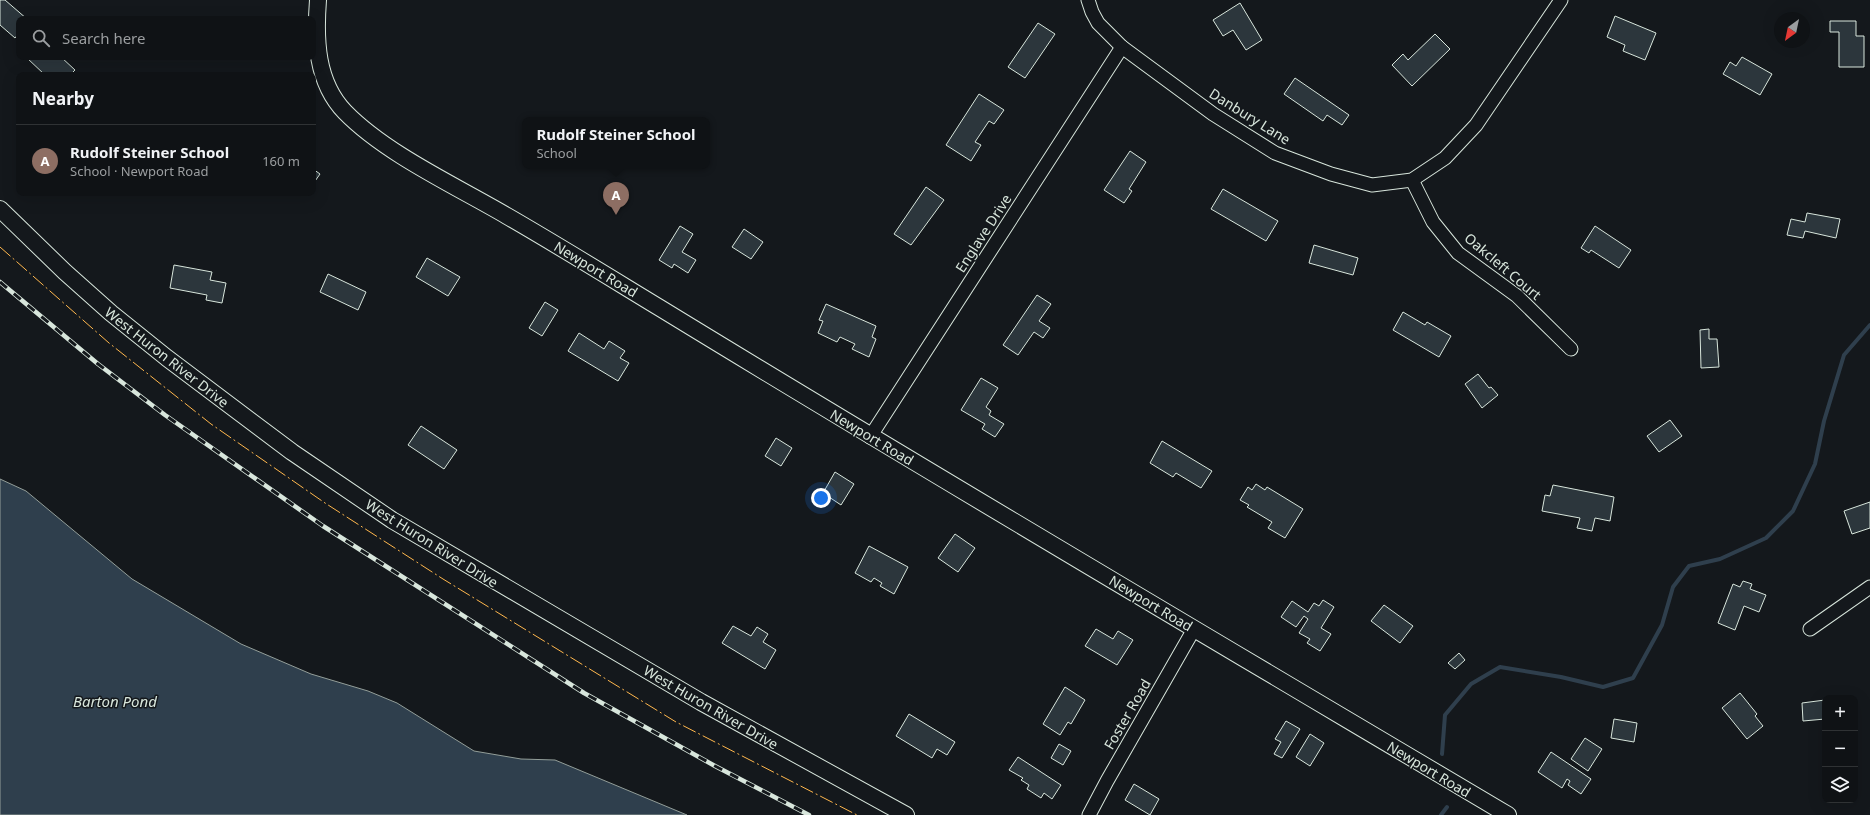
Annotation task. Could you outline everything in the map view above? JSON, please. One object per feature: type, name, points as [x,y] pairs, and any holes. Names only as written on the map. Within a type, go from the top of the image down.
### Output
[{"type":"street","name":"Newport Road","points":[[318,0],[317,46],[322,72],[334,97],[345,112],[372,134],[401,154],[508,216],[870,437],[1508,815]]},
{"type":"street","name":"Danbury Lane","points":[[1088,0],[1098,23],[1122,47],[1213,114],[1275,153],[1331,174],[1372,185],[1412,180],[1445,158],[1476,125],[1561,0]]},
{"type":"street","name":"Englave Drive","points":[[870,437],[1122,47]]},
{"type":"street","name":"Oakcleft Court","points":[[1412,180],[1433,222],[1458,253],[1518,296],[1571,349]]},
{"type":"street","name":"West Huron River Drive","points":[[0,209],[65,272],[111,313],[167,358],[292,452],[392,520],[701,702],[906,815]]},
{"type":"street","points":[[1810,629],[1870,587]]},
{"type":"street","name":"Foster Road","points":[[1089,815],[1194,629]]},
{"type":"water","name":"Barton Pond","points":[[0,479],[26,491],[132,579],[241,644],[311,674],[368,691],[397,703],[474,751],[521,759],[555,760],[687,815],[0,815]]},
{"type":"building","points":[[0,0],[5,0],[24,16],[16,16],[15,38],[0,25]]},
{"type":"building","points":[[1240,3],[1262,40],[1246,50],[1233,30],[1223,36],[1213,20]]},
{"type":"building","points":[[1615,16],[1656,33],[1645,60],[1623,51],[1625,45],[1607,37]]},
{"type":"building","points":[[1830,21],[1856,21],[1856,36],[1864,36],[1864,67],[1839,67],[1839,32],[1830,32]]},
{"type":"building","points":[[1038,23],[1055,34],[1025,78],[1008,67]]},
{"type":"building","points":[[1435,34],[1450,49],[1412,86],[1392,65],[1403,54],[1408,60]]},
{"type":"building","points":[[1742,57],[1772,74],[1760,95],[1723,74],[1730,62],[1736,66]]},
{"type":"building","points":[[29,60],[64,60],[75,70],[73,72],[42,72]]},
{"type":"building","points":[[1295,78],[1349,115],[1342,125],[1327,115],[1323,121],[1284,94]]},
{"type":"building","points":[[979,94],[1004,110],[994,124],[989,121],[975,142],[981,145],[971,161],[946,145]]},
{"type":"building","points":[[1130,151],[1146,162],[1129,189],[1132,191],[1124,203],[1104,190]]},
{"type":"building","points":[[316,171],[320,174],[316,180]]},
{"type":"building","points":[[926,187],[944,200],[911,245],[894,234]]},
{"type":"building","points":[[1223,189],[1278,221],[1266,241],[1211,209]]},
{"type":"building","points":[[1807,213],[1840,219],[1836,238],[1805,231],[1803,238],[1787,235],[1791,219],[1805,222]]},
{"type":"building","points":[[680,226],[693,234],[682,252],[696,260],[688,273],[674,264],[672,268],[659,260]]},
{"type":"building","points":[[1595,226],[1631,250],[1619,268],[1591,250],[1589,253],[1581,248]]},
{"type":"building","points":[[744,229],[763,242],[751,259],[732,247]]},
{"type":"building","points":[[1314,245],[1358,258],[1353,275],[1309,263]]},
{"type":"building","points":[[427,258],[460,277],[448,296],[416,277]]},
{"type":"building","points":[[174,265],[212,272],[210,280],[226,283],[222,303],[206,300],[207,295],[170,288]]},
{"type":"building","points":[[328,274],[366,292],[358,310],[320,292]]},
{"type":"building","points":[[1037,295],[1051,304],[1039,321],[1050,328],[1043,338],[1034,332],[1018,355],[1003,345]]},
{"type":"building","points":[[545,302],[558,310],[542,336],[529,328]]},
{"type":"building","points":[[826,304],[876,326],[872,337],[876,339],[869,357],[852,349],[855,344],[840,337],[837,342],[818,333],[823,321],[819,320]]},
{"type":"building","points":[[1403,312],[1425,325],[1427,322],[1451,336],[1439,357],[1393,330]]},
{"type":"building","points":[[1709,329],[1709,339],[1717,339],[1719,367],[1701,368],[1700,330]]},
{"type":"building","points":[[579,333],[604,349],[609,341],[625,351],[620,358],[629,363],[618,381],[568,351]]},
{"type":"building","points":[[1478,374],[1489,388],[1491,387],[1498,395],[1482,408],[1465,384]]},
{"type":"building","points":[[981,378],[998,388],[986,407],[991,411],[989,415],[1004,424],[995,437],[982,429],[985,424],[961,410]]},
{"type":"building","points":[[1670,420],[1682,436],[1659,452],[1647,436]]},
{"type":"building","points":[[421,426],[457,450],[444,469],[408,445]]},
{"type":"building","points":[[776,438],[792,448],[781,466],[765,456]]},
{"type":"building","points":[[1162,441],[1212,471],[1201,488],[1176,473],[1173,477],[1150,463]]},
{"type":"building","points":[[835,472],[854,484],[841,505],[823,493]]},
{"type":"building","points":[[1256,484],[1265,490],[1267,487],[1303,509],[1285,538],[1268,528],[1272,522],[1247,507],[1249,505],[1240,500],[1248,487],[1252,490]]},
{"type":"building","points":[[1553,485],[1614,497],[1610,521],[1595,518],[1592,531],[1577,528],[1580,518],[1542,511],[1545,495],[1550,496]]},
{"type":"building","points":[[1870,502],[1870,528],[1852,534],[1844,511]]},
{"type":"building","points":[[955,534],[975,548],[958,572],[938,558]]},
{"type":"building","points":[[869,546],[908,567],[894,594],[880,586],[882,583],[874,578],[871,582],[855,573]]},
{"type":"building","points":[[1743,581],[1752,584],[1750,589],[1766,595],[1759,612],[1744,606],[1735,630],[1718,623],[1733,584],[1740,587]]},
{"type":"building","points":[[1323,600],[1334,607],[1321,628],[1331,634],[1320,651],[1307,643],[1310,639],[1299,633],[1308,619],[1304,616],[1296,627],[1281,617],[1292,601],[1308,612],[1314,603],[1319,606]]},
{"type":"building","points":[[1384,605],[1413,626],[1400,643],[1371,621]]},
{"type":"building","points":[[733,626],[751,636],[757,627],[768,634],[763,642],[776,650],[765,669],[722,643]]},
{"type":"building","points":[[1096,629],[1113,639],[1118,631],[1133,640],[1117,665],[1085,646]]},
{"type":"building","points":[[1459,653],[1465,660],[1455,669],[1448,663]]},
{"type":"building","points":[[1065,687],[1085,700],[1071,724],[1068,722],[1060,735],[1043,724]]},
{"type":"building","points":[[1740,693],[1757,714],[1755,716],[1763,726],[1747,739],[1722,708]]},
{"type":"building","points":[[1822,700],[1822,719],[1803,721],[1802,703]]},
{"type":"building","points":[[909,714],[955,742],[947,755],[937,749],[932,758],[896,736]]},
{"type":"building","points":[[1614,719],[1637,723],[1634,742],[1611,738]]},
{"type":"building","points":[[1286,721],[1300,729],[1282,758],[1274,754],[1281,742],[1275,739]]},
{"type":"building","points":[[1310,734],[1324,743],[1310,766],[1296,757]]},
{"type":"building","points":[[1585,738],[1602,749],[1588,771],[1571,759]]},
{"type":"building","points":[[1059,744],[1071,751],[1063,765],[1051,758]]},
{"type":"building","points":[[1551,752],[1591,779],[1581,794],[1568,785],[1570,781],[1567,779],[1562,788],[1538,772]]},
{"type":"building","points":[[1018,757],[1061,785],[1052,799],[1044,793],[1041,798],[1027,789],[1029,785],[1021,780],[1023,778],[1009,770]]},
{"type":"building","points":[[1134,784],[1159,799],[1150,815],[1125,800]]},
{"type":"waterway","points":[[1442,754],[1445,715],[1471,684],[1500,667],[1561,677],[1603,687],[1633,678],[1662,625],[1673,587],[1689,566],[1720,559],[1766,538],[1793,511],[1815,464],[1824,421],[1844,355],[1870,325]]},
{"type":"waterway","points":[[1441,815],[1447,807]]},
{"type":"railway","points":[[0,282],[98,364],[165,415],[323,526],[584,693],[715,766],[809,815]]},
{"type":"power","points":[[0,247],[109,343],[211,424],[325,503],[443,579],[676,722],[857,815]]},
{"type":"place","name":"Rudolf Steiner School","points":[[616,215]]}]
